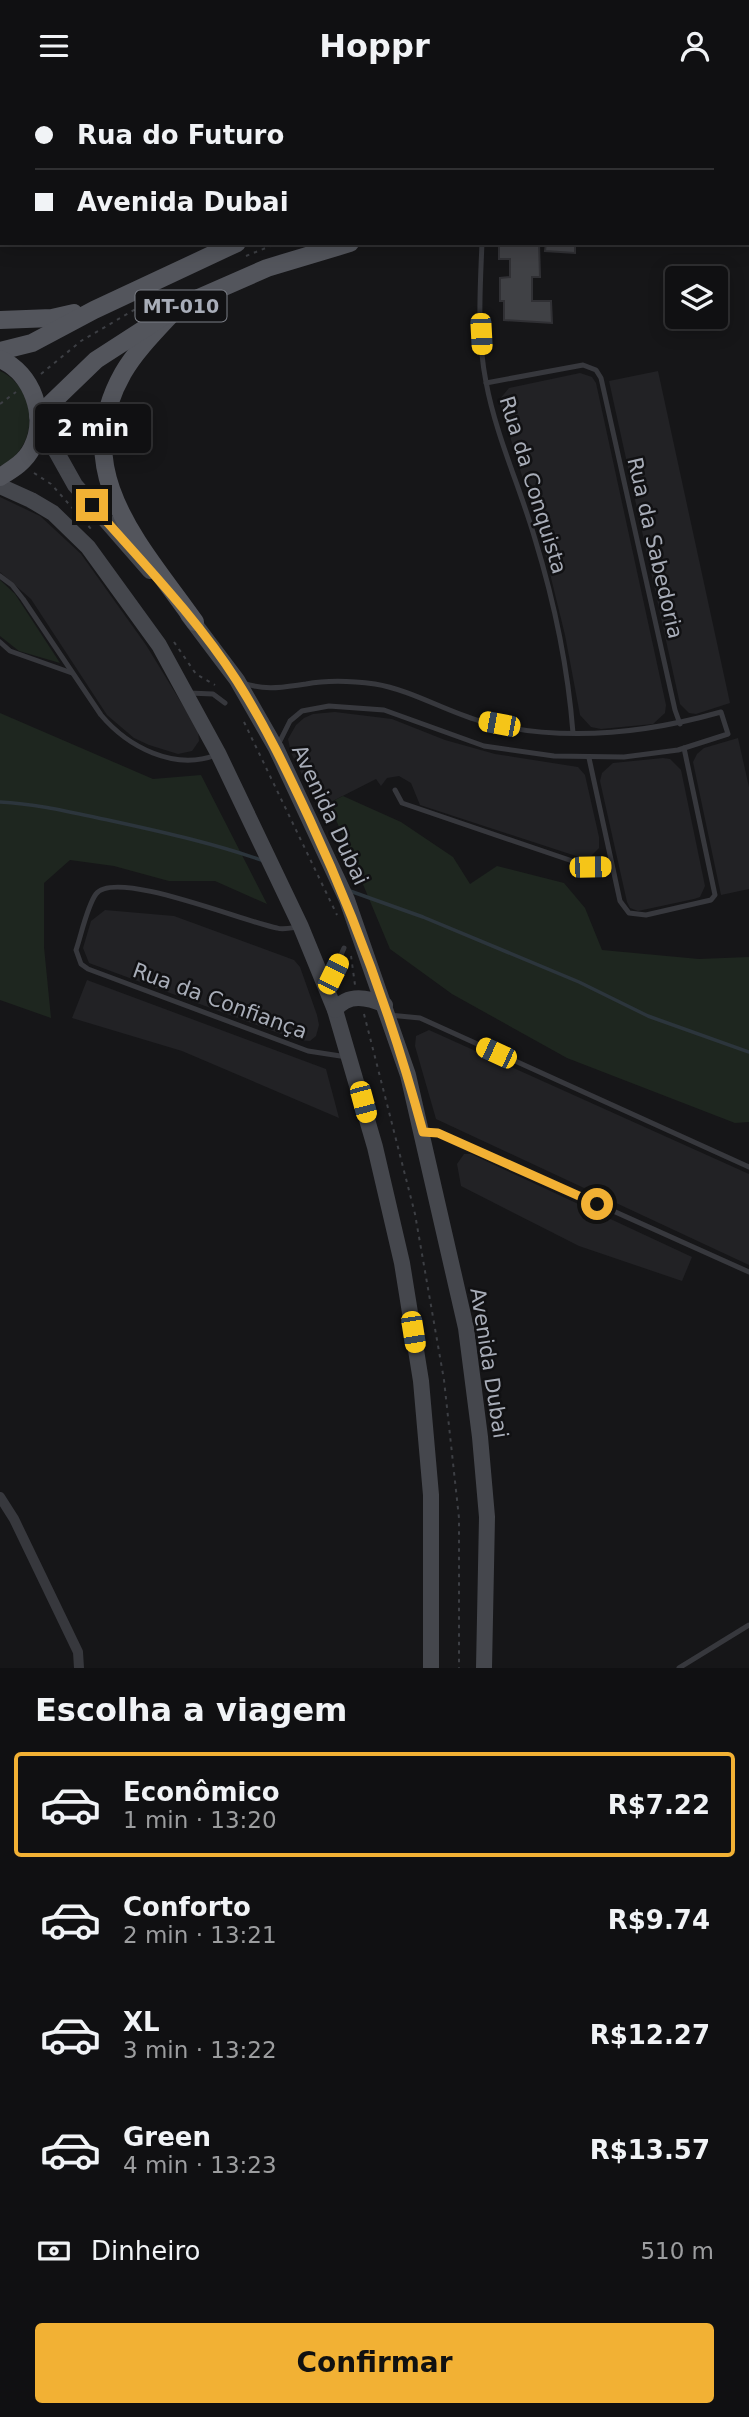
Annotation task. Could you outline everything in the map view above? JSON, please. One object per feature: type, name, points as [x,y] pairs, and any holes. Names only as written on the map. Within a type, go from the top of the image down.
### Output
[{"type":"main road","name":"MT-010","points":[[20,464],[34,441],[38,418],[96,360],[178,307],[267,268],[343,245]]},
{"type":"main road","name":"MT-010","points":[[0,351],[32,343],[94,310],[241,250]]},
{"type":"main road","points":[[178,307],[140,350],[124,373],[108,407],[102,434],[104,464],[113,497],[124,520],[195,622]]},
{"type":"main road","points":[[0,320],[52,318],[94,310]]},
{"type":"main road","points":[[0,359],[19,372],[28,384],[37,404],[38,418]]},
{"type":"main road","points":[[0,477],[20,464]]},
{"type":"street","name":"Avenida Dubai","points":[[38,418],[75,485],[195,622],[230,685],[276,748],[347,900],[386,1010],[423,1132],[466,1328],[487,1517],[484,1668]]},
{"type":"street","points":[[0,486],[53,513],[88,547],[159,645],[218,753],[301,926],[335,1010],[350,1058],[402,1263],[421,1381],[431,1495],[431,1668]]},
{"type":"street","points":[[335,1010],[340,1003],[358,998],[371,999],[386,1010]]},
{"type":"street","points":[[0,1497],[14,1519],[78,1652],[81,1659],[79,1668]]},
{"type":"lane","name":"Rua da Conquista","points":[[482,245],[480,314],[486,383],[536,540],[570,696],[573,733]]},
{"type":"lane","name":"Rua da Sabedoria","points":[[486,383],[583,365],[596,370],[601,377],[680,724]]},
{"type":"lane","points":[[0,576],[12,585],[23,599],[109,725],[136,744],[176,760],[194,760],[218,753]]},
{"type":"lane","points":[[0,642],[10,651],[72,673]]},
{"type":"lane","points":[[230,685],[270,689],[306,684],[375,684],[481,721],[573,733],[625,732],[680,724],[721,712],[728,734],[684,748],[624,757],[589,758],[533,754],[484,745],[384,710],[329,706],[302,712],[290,721],[276,748]]},
{"type":"lane","points":[[185,693],[213,694],[225,703]]},
{"type":"lane","points":[[589,758],[620,901],[629,913],[646,915],[711,900],[715,895],[684,748]]},
{"type":"lane","points":[[395,790],[402,803],[590,867],[611,866]]},
{"type":"lane","name":"Rua da Confiança","points":[[301,926],[279,929],[184,900],[141,890],[105,888],[96,894],[76,950],[81,964],[88,969],[308,1051],[350,1058]]},
{"type":"lane","points":[[326,988],[344,948]]},
{"type":"lane","points":[[386,1010],[420,1018],[749,1167]]},
{"type":"lane","points":[[423,1132],[438,1133],[749,1272]]},
{"type":"lane","points":[[679,1668],[749,1625]]},
{"type":"path","points":[[241,250],[267,245]]},
{"type":"path","points":[[0,404],[81,341],[150,301]]},
{"type":"path","points":[[20,464],[51,484],[95,535]]},
{"type":"path","points":[[168,634],[196,674],[230,685]]},
{"type":"path","points":[[240,715],[338,919]]},
{"type":"path","points":[[351,949],[351,969],[358,998],[374,1044],[415,1214],[444,1380],[458,1518],[459,1668]]},
{"type":"shaded area","points":[[0,371],[22,391],[28,404],[30,419],[22,446],[0,466]]},
{"type":"shaded area","points":[[658,371],[730,703],[696,714],[689,713],[680,704],[609,381]]},
{"type":"shaded area","points":[[580,373],[592,377],[596,383],[666,705],[665,713],[653,724],[601,729],[591,727],[580,715],[565,635],[543,545],[499,400],[509,388]]},
{"type":"shaded area","points":[[0,497],[40,516],[81,554],[146,645],[198,730],[199,741],[192,751],[178,754],[149,745],[134,738],[107,715],[31,599],[0,572]]},
{"type":"shaded area","points":[[0,580],[15,594],[60,663],[19,651],[0,636]]},
{"type":"shaded area","points":[[335,712],[392,719],[445,740],[495,754],[578,767],[585,775],[599,848],[591,856],[579,857],[420,805],[411,783],[399,776],[387,778],[381,786],[376,779],[319,808],[291,753],[288,739],[296,725],[304,718],[313,714]]},
{"type":"shaded area","points":[[0,713],[153,779],[201,775],[267,904],[215,881],[169,881],[114,866],[70,860],[44,883],[44,947],[51,1018],[0,1000]]},
{"type":"shaded area","points":[[738,738],[749,787],[749,889],[721,895],[693,762],[704,748]]},
{"type":"shaded area","points":[[670,759],[681,770],[705,886],[700,897],[638,911],[630,908],[627,902],[600,781],[602,773],[613,763]]},
{"type":"shaded area","points":[[343,796],[401,822],[453,857],[470,884],[497,866],[564,883],[585,908],[602,950],[699,959],[749,957],[749,1122],[735,1123],[567,1058],[452,994],[390,949],[329,803]]},
{"type":"shaded area","points":[[105,910],[174,916],[294,960],[300,967],[317,1015],[319,1025],[316,1036],[310,1041],[297,1040],[89,963],[83,948],[91,921]]},
{"type":"shaded area","points":[[87,980],[326,1069],[339,1118],[182,1051],[72,1018]]},
{"type":"shaded area","points":[[429,1030],[749,1174],[749,1265],[436,1119],[415,1046],[416,1036]]},
{"type":"shaded area","points":[[464,1154],[471,1154],[692,1257],[682,1281],[579,1246],[461,1186],[457,1164]]},
{"type":"building","points":[[499,245],[539,245],[540,277],[532,277],[532,301],[551,301],[552,323],[504,320],[504,301],[500,301],[500,278],[510,277],[510,259],[499,259]]},
{"type":"building","points":[[546,245],[575,245],[575,253],[545,251]]},
{"type":"waterway","points":[[0,802],[44,807],[136,826],[210,844],[264,861]]},
{"type":"waterway","points":[[350,891],[423,917],[579,982],[648,1016],[749,1052]]},
{"type":"route","points":[[92,505],[195,622],[237,680],[276,748],[347,900],[408,1075],[423,1132],[438,1133],[597,1204]]}]
